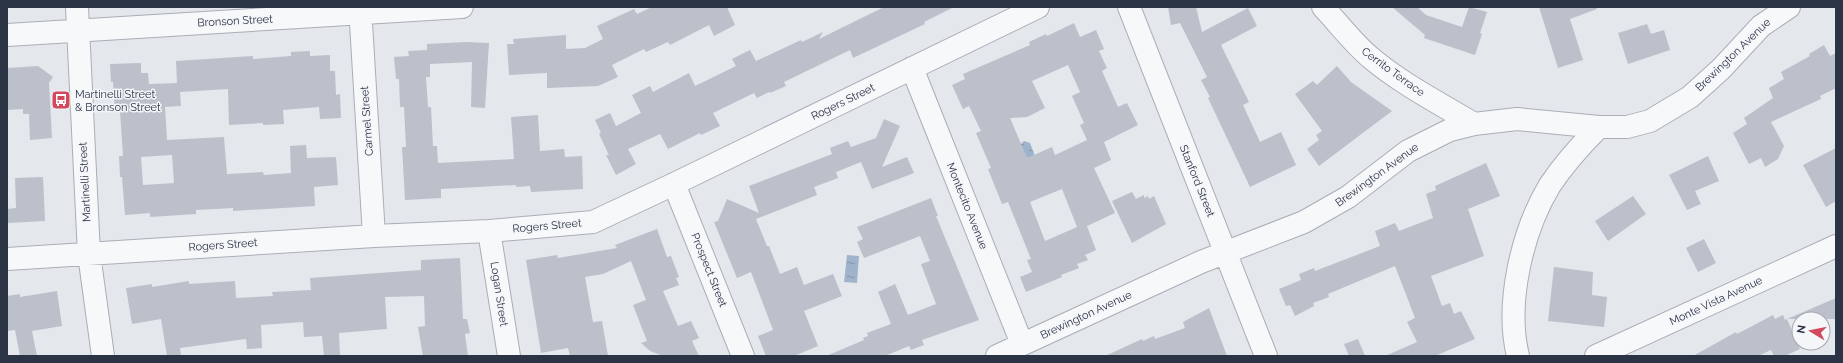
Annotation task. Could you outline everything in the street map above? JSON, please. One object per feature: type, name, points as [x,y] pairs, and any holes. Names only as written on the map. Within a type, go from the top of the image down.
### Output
[{"type":"street","name":"Martinelli Street","points":[[77,7],[88,254],[102,356]]},
{"type":"street","name":"Bronson Street","points":[[7,35],[360,10],[462,7]]},
{"type":"street","name":"Rogers Street","points":[[7,258],[374,236],[488,231],[593,222],[1038,7]]},
{"type":"street","name":"Stanford Street","points":[[1129,7],[1266,356]]},
{"type":"street","name":"Cerrito Terrace","points":[[1323,7],[1358,46],[1372,58],[1426,95],[1474,124]]},
{"type":"street","name":"Brewington Avenue","points":[[997,356],[1201,262],[1286,230],[1319,214],[1348,197],[1408,151],[1450,130],[1474,124],[1503,120],[1530,119],[1599,127],[1638,125],[1650,121],[1675,107],[1706,83],[1761,26],[1789,7]]},
{"type":"street","name":"Carmel Street","points":[[360,10],[374,236]]},
{"type":"street","name":"Montecito Avenue","points":[[912,68],[1022,344]]},
{"type":"street","points":[[1518,356],[1514,332],[1514,305],[1518,272],[1528,236],[1550,186],[1575,151],[1599,127]]},
{"type":"street","name":"Prospect Street","points":[[674,184],[743,356]]},
{"type":"street","name":"Logan Street","points":[[488,231],[509,356]]},
{"type":"street","name":"Monte Vista Avenue","points":[[1596,356],[1836,246]]},
{"type":"water","points":[[1024,141],[1030,143],[1035,156],[1030,163],[1020,145]]},
{"type":"water","points":[[847,255],[859,256],[857,283],[844,282]]},
{"type":"building","points":[[652,7],[727,7],[735,25],[714,36],[709,25],[670,45],[668,42],[646,52],[644,49],[612,65],[618,77],[598,86],[547,88],[547,73],[509,75],[507,44],[514,44],[513,39],[566,35],[566,49],[585,48],[603,39],[597,26],[634,9],[637,14]]},
{"type":"building","points":[[884,7],[954,7],[924,22],[925,24],[853,58],[850,50],[784,82],[786,86],[757,98],[754,93],[713,113],[720,126],[701,135],[700,133],[668,149],[660,134],[628,149],[636,164],[616,175],[606,155],[609,155],[599,134],[601,133],[595,120],[610,113],[616,126],[641,113],[632,95],[650,86],[653,92],[689,73],[695,86],[736,66],[732,59],[750,50],[756,61],[801,40],[802,42],[823,32],[819,39]]},
{"type":"building","points":[[1168,7],[1196,7],[1202,32],[1248,8],[1257,26],[1221,45],[1249,102],[1243,105],[1260,142],[1281,132],[1296,165],[1250,187],[1208,98],[1210,97],[1201,80],[1207,77],[1180,23],[1171,25]]},
{"type":"building","points":[[1392,7],[1417,7],[1426,15],[1462,27],[1469,7],[1487,12],[1475,55],[1424,38],[1425,35]]},
{"type":"building","points":[[1539,7],[1596,7],[1597,9],[1570,19],[1583,60],[1558,68]]},
{"type":"building","points":[[1074,23],[1080,37],[1096,30],[1104,49],[1099,51],[1107,68],[1102,71],[1118,107],[1127,103],[1138,125],[1104,142],[1111,160],[1094,168],[1115,213],[1087,226],[1096,250],[1085,255],[1088,260],[1077,264],[1079,268],[1026,292],[1020,277],[1032,272],[1027,260],[1031,259],[1008,202],[1002,204],[988,169],[991,168],[976,133],[981,131],[969,106],[963,109],[952,85],[965,79],[963,74],[1030,45],[1029,42],[1046,34],[1047,36]],"holes":[[[1068,65],[1080,92],[1072,96],[1084,123],[1080,125],[1087,140],[1055,155],[1052,147],[1027,158],[1010,118],[1027,117],[1045,108],[1032,81]],[[1062,189],[1077,227],[1045,241],[1030,202]]]},
{"type":"building","points":[[1647,24],[1651,34],[1664,30],[1670,50],[1628,64],[1618,33]]},
{"type":"building","points":[[466,42],[489,43],[485,108],[471,107],[472,62],[430,64],[430,77],[426,77],[428,107],[431,107],[433,146],[437,146],[438,163],[514,159],[511,117],[538,115],[540,151],[564,149],[565,157],[582,156],[583,189],[531,192],[530,186],[516,187],[516,185],[441,189],[441,198],[405,200],[402,147],[406,147],[404,107],[400,107],[399,79],[396,79],[394,57],[409,56],[408,51],[427,50],[427,44]]},
{"type":"building","points":[[1824,45],[1830,56],[1836,53],[1836,88],[1820,96],[1821,99],[1771,122],[1784,146],[1778,159],[1765,167],[1761,158],[1749,164],[1733,133],[1747,124],[1744,118],[1773,98],[1769,88],[1784,79],[1781,72],[1810,56],[1809,54]]},
{"type":"building","points":[[310,51],[310,56],[330,55],[330,71],[335,71],[336,95],[340,94],[341,118],[320,119],[319,107],[283,110],[284,124],[263,125],[263,123],[229,125],[228,89],[180,92],[181,106],[165,107],[167,140],[224,137],[227,174],[263,172],[264,175],[291,173],[290,146],[306,145],[307,158],[336,157],[338,185],[314,187],[315,206],[233,211],[233,208],[196,210],[196,214],[150,217],[150,213],[125,215],[122,177],[120,177],[119,156],[123,156],[120,111],[115,111],[110,64],[141,63],[141,73],[148,73],[149,84],[177,83],[176,61],[253,56],[253,59],[291,56],[291,52]],"holes":[[[172,155],[174,183],[143,185],[141,157]]]},
{"type":"building","points":[[38,66],[53,77],[49,83],[52,138],[30,140],[29,114],[23,114],[23,109],[7,110],[7,68]]},
{"type":"building","points":[[1337,66],[1351,82],[1392,111],[1319,166],[1307,149],[1319,140],[1316,135],[1322,131],[1295,94],[1313,81],[1317,85]]},
{"type":"building","points":[[884,119],[900,126],[882,167],[907,157],[914,173],[872,189],[861,162],[836,172],[838,178],[814,187],[817,195],[756,219],[780,274],[797,267],[804,285],[833,274],[842,296],[804,311],[818,346],[794,356],[766,356],[758,336],[773,330],[751,272],[737,278],[714,222],[718,221],[727,199],[759,213],[749,186],[832,154],[830,148],[848,141],[851,147],[876,138]]},
{"type":"building","points":[[1836,148],[1836,201],[1826,207],[1803,165]]},
{"type":"building","points":[[1708,156],[1719,181],[1695,191],[1701,204],[1687,210],[1669,175]]},
{"type":"building","points":[[1486,163],[1500,196],[1468,209],[1484,256],[1431,276],[1442,306],[1450,303],[1454,314],[1461,311],[1475,339],[1435,356],[1385,356],[1417,342],[1407,322],[1415,318],[1395,266],[1328,294],[1329,297],[1313,303],[1314,306],[1295,316],[1290,305],[1286,306],[1279,289],[1301,280],[1299,274],[1314,268],[1315,271],[1380,246],[1375,231],[1395,223],[1399,231],[1433,218],[1426,194],[1436,190],[1435,186]]},
{"type":"building","points":[[43,177],[45,221],[7,223],[7,209],[16,208],[15,178]]},
{"type":"building","points":[[1132,192],[1136,199],[1144,195],[1144,198],[1148,196],[1149,199],[1154,196],[1166,224],[1132,243],[1112,201]]},
{"type":"building","points":[[1633,196],[1646,214],[1608,241],[1595,221]]},
{"type":"building","points":[[931,198],[938,216],[936,216],[979,320],[922,340],[924,345],[911,350],[909,346],[885,356],[826,356],[864,340],[863,338],[868,336],[867,333],[891,324],[878,292],[895,284],[908,315],[936,304],[921,264],[930,261],[920,236],[864,258],[857,242],[863,239],[857,227]]},
{"type":"building","points":[[657,229],[667,257],[671,256],[679,277],[676,278],[679,285],[663,291],[678,326],[691,321],[699,338],[692,341],[699,356],[663,356],[650,351],[641,343],[647,341],[633,305],[646,300],[631,261],[603,274],[585,277],[593,322],[602,321],[608,356],[570,356],[568,348],[541,353],[526,260],[557,255],[558,258],[617,248],[615,245]]},
{"type":"building","points":[[1704,239],[1716,263],[1698,272],[1686,248]]},
{"type":"building","points":[[460,258],[463,319],[467,319],[470,333],[465,334],[468,356],[423,356],[418,327],[425,326],[424,296],[385,297],[387,329],[339,333],[340,356],[324,356],[322,336],[304,337],[303,322],[261,325],[262,348],[247,349],[246,339],[180,348],[181,356],[167,356],[161,319],[132,324],[126,288],[152,284],[152,287],[189,281],[189,284],[235,281],[236,298],[273,296],[272,292],[311,290],[310,278],[421,270],[421,260]]},
{"type":"building","points":[[1554,267],[1593,272],[1592,295],[1607,297],[1604,327],[1548,321]]},
{"type":"building","points":[[57,291],[62,326],[32,331],[37,356],[20,356],[15,330],[7,331],[7,296],[20,294],[20,297]]},
{"type":"building","points":[[1836,298],[1836,319],[1831,319],[1831,311],[1806,311]]},
{"type":"building","points":[[1209,308],[1227,356],[1105,356],[1142,339],[1143,341],[1154,336],[1155,339],[1185,328],[1183,322]]},
{"type":"building","points":[[1773,315],[1775,319],[1783,315],[1785,320],[1787,319],[1791,328],[1791,351],[1796,351],[1785,356],[1774,356],[1771,350],[1758,356],[1693,356],[1736,332],[1737,334]]},
{"type":"building","points":[[1358,339],[1365,356],[1349,356],[1344,344]]},
{"type":"place","name":"Martinelli Street & Bronson Street","points":[[61,100]]}]
